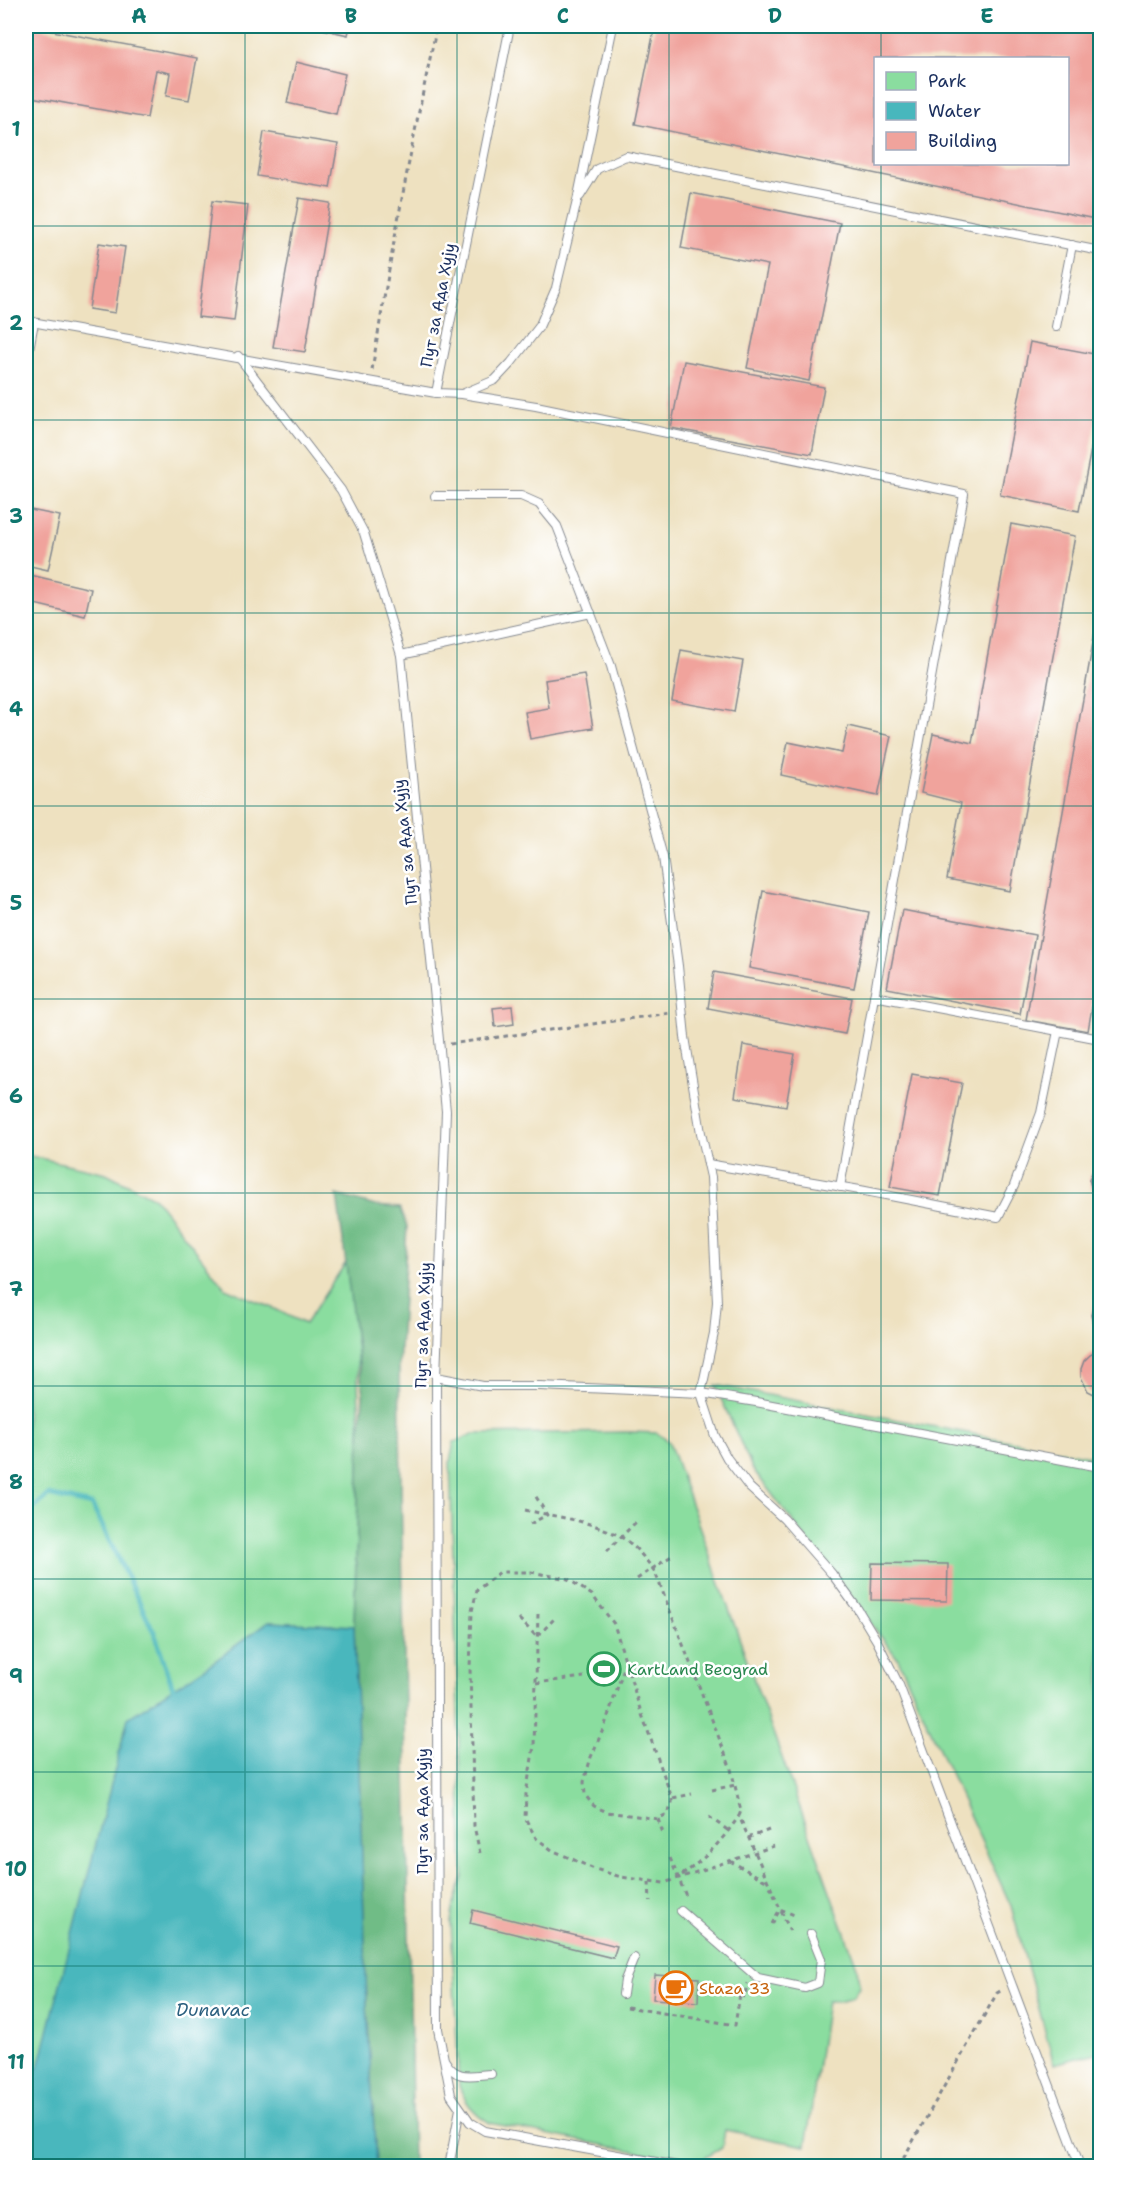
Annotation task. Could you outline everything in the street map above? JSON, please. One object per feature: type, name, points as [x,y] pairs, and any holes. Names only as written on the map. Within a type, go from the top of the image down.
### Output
[{"type":"lane","name":"Пут за Ада Хују","points":[[30,321],[238,356],[436,393],[510,26]]},
{"type":"lane","points":[[462,394],[495,380],[512,363],[539,327],[556,288],[577,201],[613,26]]},
{"type":"lane","points":[[577,201],[597,169],[626,156],[1101,251]]},
{"type":"lane","points":[[1056,327],[1072,245]]},
{"type":"lane","points":[[26,366],[30,321]]},
{"type":"lane","name":"Пут за Ада Хују","points":[[238,356],[340,490],[364,533],[401,655],[446,1110],[436,1377],[438,2029],[451,2095],[470,2122],[485,2131],[678,2166]]},
{"type":"lane","points":[[436,393],[462,394],[548,408],[964,494],[840,1187]]},
{"type":"lane","points":[[435,496],[520,495],[539,504],[557,526],[591,613],[611,666],[663,857],[701,1133],[711,1177],[717,1302],[714,1333],[701,1393],[715,1436],[727,1458],[749,1487],[808,1544],[857,1608],[899,1685],[1080,2166]]},
{"type":"lane","points":[[401,655],[591,613]]},
{"type":"lane","points":[[874,996],[1101,1039]]},
{"type":"lane","points":[[708,1164],[999,1217],[1014,1186],[1041,1113],[1058,1031]]},
{"type":"lane","points":[[436,1377],[483,1386],[540,1386],[701,1393],[756,1401],[1101,1467]]},
{"type":"lane","points":[[681,1911],[758,1978],[805,1988],[818,1983],[821,1959],[811,1934]]},
{"type":"lane","points":[[623,1994],[625,1980],[634,1958]]},
{"type":"lane","points":[[442,2055],[450,2069],[463,2076],[491,2073]]},
{"type":"lane","points":[[449,2166],[460,2109]]},
{"type":"path","points":[[371,381],[393,244],[425,75],[437,26]]},
{"type":"path","points":[[440,1046],[683,1011]]},
{"type":"path","points":[[535,1495],[547,1515]]},
{"type":"path","points":[[525,1510],[580,1522],[621,1538],[645,1558],[653,1569],[731,1769],[741,1811],[729,1831],[705,1858],[678,1878]]},
{"type":"path","points":[[530,1524],[547,1515]]},
{"type":"path","points":[[607,1551],[636,1522]]},
{"type":"path","points":[[637,1579],[673,1555]]},
{"type":"path","points":[[480,1853],[474,1826],[471,1668],[472,1611],[477,1590],[500,1572],[531,1572],[568,1579],[592,1595],[614,1624],[672,1798],[667,1814],[658,1819],[607,1812],[594,1806],[585,1795],[584,1782],[588,1766],[605,1725],[626,1662]]},
{"type":"path","points":[[537,1614],[534,1746],[526,1794],[525,1818],[536,1838],[552,1850],[592,1868],[621,1877],[664,1883],[774,1846]]},
{"type":"path","points":[[519,1619],[537,1637]]},
{"type":"path","points":[[537,1637],[554,1619]]},
{"type":"path","points":[[536,1683],[584,1677]]},
{"type":"path","points":[[712,1790],[735,1785]]},
{"type":"path","points":[[672,1798],[692,1794]]},
{"type":"path","points":[[739,1816],[790,1931]]},
{"type":"path","points":[[709,1817],[729,1831]]},
{"type":"path","points":[[658,1819],[663,1833]]},
{"type":"path","points":[[748,1838],[769,1830]]},
{"type":"path","points":[[670,1858],[686,1896]]},
{"type":"path","points":[[729,1861],[768,1882]]},
{"type":"path","points":[[649,1882],[650,1901]]},
{"type":"path","points":[[780,1908],[797,1916]]},
{"type":"path","points":[[772,1924],[780,1908]]},
{"type":"path","points":[[899,2166],[997,1993],[1011,1985]]},
{"type":"path","points":[[622,2006],[735,2025],[740,1994],[723,1993]]},
{"type":"green space","points":[[26,1155],[106,1173],[155,1198],[225,1288],[305,1324],[347,1261],[357,1353],[360,1438],[354,1626],[268,1622],[211,1664],[40,2063],[26,2087]]},
{"type":"green space","points":[[337,1195],[375,1206],[400,1208],[407,1226],[399,1368],[413,2166],[376,2166],[367,2005],[354,1626],[363,1395]]},
{"type":"green space","points":[[715,1385],[1100,1458],[1100,2052],[1054,2064],[1011,1906],[898,1659],[752,1468]]},
{"type":"green space","name":"KartLand Beograd","points":[[657,1433],[669,1442],[857,1967],[859,1986],[853,1997],[827,2001],[806,2146],[725,2130],[722,2148],[696,2163],[490,2123],[471,2107],[459,2086],[451,1922],[454,1903],[463,1877],[450,1461],[454,1442],[473,1434]]},
{"type":"water","name":"Dunavac","points":[[268,1622],[354,1626],[367,2005],[376,2166],[26,2166],[26,2087],[40,2063],[128,1718],[211,1664]]},
{"type":"building","points":[[26,26],[197,58],[189,100],[166,96],[170,73],[156,70],[147,118],[26,96]]},
{"type":"building","points":[[309,26],[350,26],[348,35]]},
{"type":"building","points":[[655,26],[1100,26],[1100,220],[635,124]]},
{"type":"building","points":[[296,62],[345,74],[336,114],[287,103]]},
{"type":"building","points":[[264,132],[338,144],[330,188],[257,176]]},
{"type":"building","points":[[691,193],[840,223],[809,381],[747,368],[768,265],[681,248]]},
{"type":"building","points":[[299,198],[330,203],[305,352],[273,347]]},
{"type":"building","points":[[212,201],[248,205],[234,321],[198,317]]},
{"type":"building","points":[[99,243],[125,247],[115,313],[89,309]]},
{"type":"building","points":[[1030,342],[1100,355],[1100,403],[1079,511],[1000,495]]},
{"type":"building","points":[[684,361],[824,387],[812,454],[671,428]]},
{"type":"building","points":[[26,509],[60,516],[48,570],[26,565]]},
{"type":"building","points":[[1011,524],[1075,536],[1010,891],[947,879],[961,803],[921,793],[933,734],[972,743]]},
{"type":"building","points":[[26,574],[91,589],[85,616],[26,602]]},
{"type":"building","points":[[1099,609],[1100,959],[1088,1031],[1026,1020]]},
{"type":"building","points":[[681,650],[743,661],[734,712],[672,701]]},
{"type":"building","points":[[584,674],[593,728],[530,739],[525,712],[549,708],[545,680]]},
{"type":"building","points":[[848,726],[891,736],[878,796],[781,775],[788,742],[842,753]]},
{"type":"building","points":[[763,891],[869,912],[854,988],[749,968]]},
{"type":"building","points":[[902,910],[1035,935],[1020,1014],[887,988]]},
{"type":"building","points":[[714,972],[852,998],[845,1034],[708,1008]]},
{"type":"building","points":[[512,1006],[514,1024],[495,1027],[493,1008]]},
{"type":"building","points":[[743,1045],[795,1054],[786,1106],[735,1097]]},
{"type":"building","points":[[912,1074],[962,1083],[940,1196],[890,1187]]},
{"type":"building","points":[[1100,1166],[1100,1197],[1092,1190],[1089,1179],[1094,1169]]},
{"type":"building","points":[[1100,1298],[1100,1337],[1094,1330],[1091,1315]]},
{"type":"building","points":[[1100,1350],[1100,1397],[1088,1391],[1081,1377],[1081,1369],[1084,1361],[1090,1355]]},
{"type":"building","points":[[872,1563],[948,1564],[947,1601],[871,1600]]},
{"type":"building","points":[[473,1910],[617,1946],[613,1958],[470,1923]]},
{"type":"building","name":"Staza 33","points":[[655,1975],[699,1978],[698,2002],[653,1999]]},
{"type":"waterway","points":[[26,1516],[48,1495],[92,1505],[154,1632],[173,1688]]},
{"type":"place","name":"KartLand Beograd","points":[[604,1669]]},
{"type":"place","name":"Staza 33","points":[[676,1988]]}]
